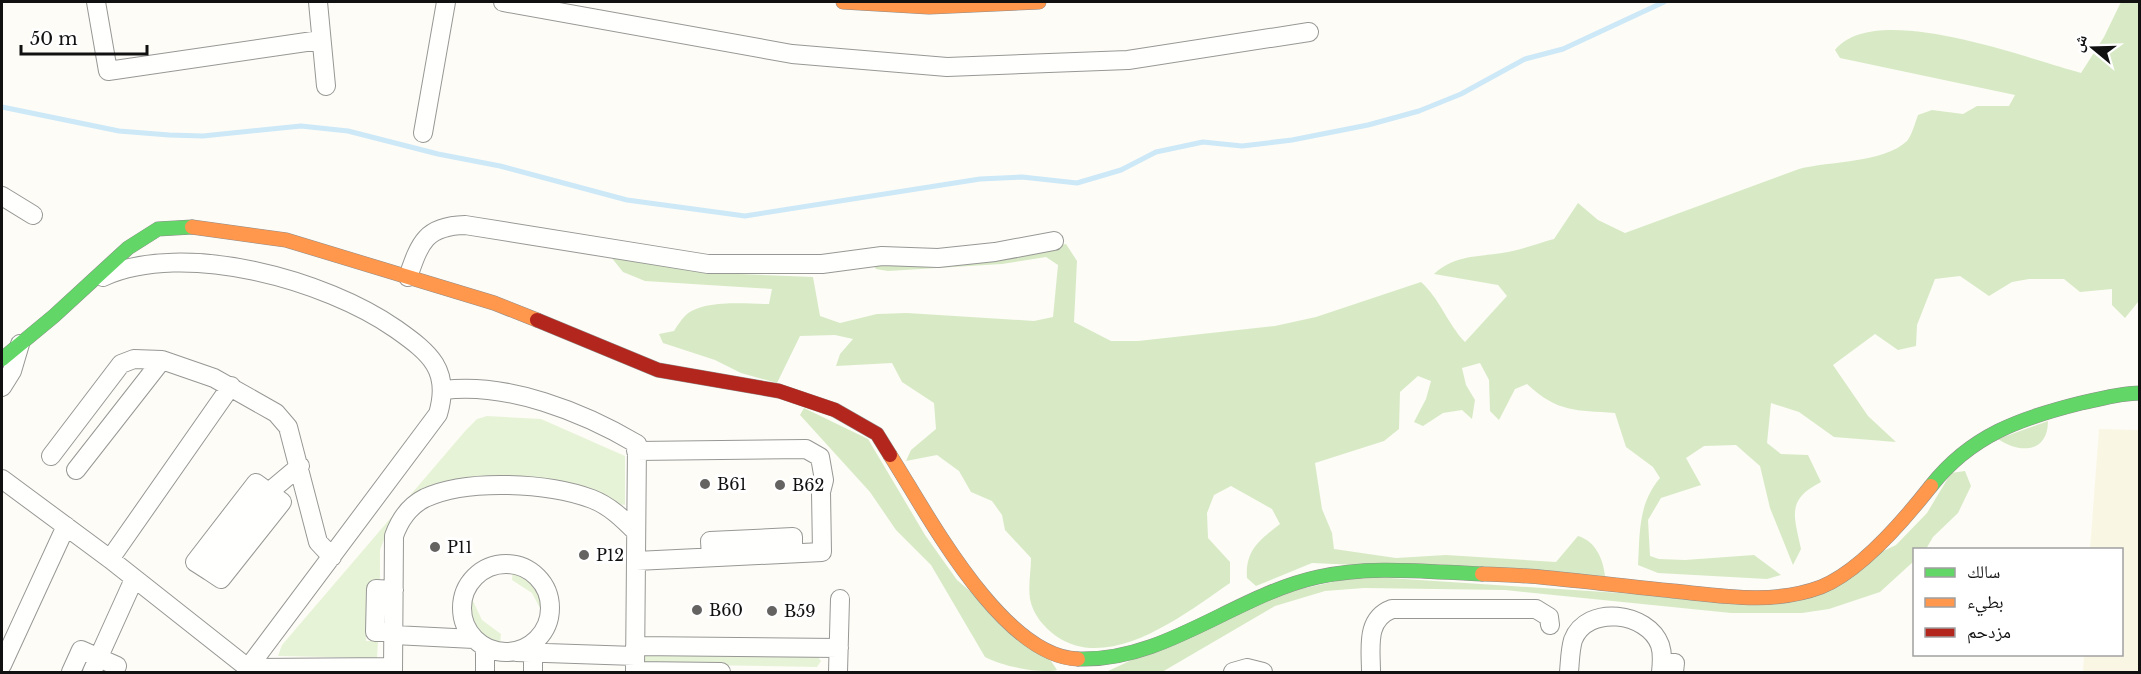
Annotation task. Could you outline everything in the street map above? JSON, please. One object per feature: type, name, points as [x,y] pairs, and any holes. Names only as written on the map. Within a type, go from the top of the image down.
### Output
[{"type":"street","points":[[96,2],[108,71],[320,39]]},
{"type":"street","points":[[318,2],[326,86]]},
{"type":"street","points":[[423,133],[446,2]]},
{"type":"street","points":[[503,2],[792,54],[947,67],[1128,60],[1309,32]]},
{"type":"street","points":[[843,2],[929,7],[1039,2]]},
{"type":"street","points":[[2,196],[33,215]]},
{"type":"street","points":[[408,277],[416,255],[426,238],[440,227],[451,225],[465,225],[708,264],[822,264],[882,256],[938,258],[995,252],[1054,241]]},
{"type":"street","points":[[2,358],[143,237],[158,229],[183,226],[286,240],[494,303],[657,370],[779,391],[835,410],[877,434],[964,572],[987,601],[1039,648],[1069,659],[1104,660],[1143,651],[1262,595],[1317,577],[1358,571],[1503,574],[1732,597],[1782,598],[1823,586],[1866,557],[1910,513],[1942,472],[1971,448],[2002,427],[2033,416],[2124,393],[2139,393]]},
{"type":"street","points":[[92,282],[130,267],[198,264],[258,272],[317,288],[348,300],[376,315],[430,355],[439,370],[444,390],[438,414],[247,670]]},
{"type":"street","points":[[2,387],[12,371],[20,344]]},
{"type":"street","points":[[51,456],[121,364],[134,359],[162,360],[190,368],[231,386],[276,413],[288,427],[318,542],[332,557]]},
{"type":"street","points":[[76,470],[162,360]]},
{"type":"street","points":[[110,559],[231,386]]},
{"type":"street","points":[[444,390],[471,389],[541,400],[617,432],[637,444],[635,661]]},
{"type":"street","points":[[636,451],[806,449],[816,453],[822,462],[824,480],[821,492],[822,552],[793,553],[792,537],[710,541],[711,557],[636,561]]},
{"type":"street","points":[[269,492],[300,466]]},
{"type":"street","points":[[2,478],[110,559],[247,670],[393,670],[394,536],[399,522],[409,509],[424,499],[443,492],[464,488],[515,486],[566,492],[610,508],[636,532]]},
{"type":"street","points":[[256,483],[269,492],[282,502],[221,579],[195,562],[256,483]]},
{"type":"street","points":[[2,665],[66,526]]},
{"type":"street","points":[[435,637],[451,629],[462,615],[466,589],[479,573],[490,567],[504,564],[530,571],[546,591],[550,604],[549,617],[536,641],[511,652]]},
{"type":"street","points":[[96,665],[134,579]]},
{"type":"street","points":[[838,672],[840,599]]},
{"type":"street","points":[[1371,672],[1373,626],[1380,615],[1392,609],[1536,609],[1549,616],[1550,625]]},
{"type":"street","points":[[462,615],[480,643],[485,672]]},
{"type":"street","points":[[1569,672],[1574,639],[1585,626],[1604,618],[1630,618],[1647,626],[1660,645],[1665,669]]},
{"type":"street","points":[[394,634],[480,643],[511,652],[635,661],[721,672]]},
{"type":"street","points":[[635,661],[839,648]]},
{"type":"street","points":[[71,672],[81,650],[96,665],[117,666],[114,672]]},
{"type":"street","points":[[533,653],[533,672]]},
{"type":"street","points":[[1233,672],[1247,668],[1263,672]]},
{"type":"shaded area","points":[[2099,429],[2139,430],[2139,672],[2083,672],[2084,656],[2123,656],[2123,548],[2090,548]]},
{"type":"green space","points":[[2121,2],[2139,2],[2138,302],[2125,318],[2112,305],[2112,289],[2080,292],[2064,279],[2029,279],[2012,282],[1989,296],[1960,276],[1935,279],[1917,325],[1916,346],[1898,350],[1875,334],[1833,365],[1868,416],[1896,442],[1834,437],[1799,412],[1771,403],[1767,443],[1781,454],[1808,455],[1821,482],[1802,495],[1797,502],[1795,518],[1801,549],[1793,565],[1770,508],[1760,466],[1736,445],[1704,446],[1686,458],[1701,485],[1661,498],[1648,520],[1650,556],[1659,559],[1685,560],[1754,555],[1781,575],[1767,579],[1658,573],[1638,565],[1644,508],[1660,478],[1653,467],[1626,447],[1615,413],[1578,410],[1558,405],[1527,384],[1515,389],[1499,420],[1490,411],[1489,380],[1480,363],[1462,368],[1466,385],[1475,400],[1472,419],[1462,410],[1443,413],[1423,426],[1414,422],[1426,399],[1431,381],[1418,376],[1400,392],[1399,429],[1384,441],[1315,463],[1322,509],[1332,533],[1334,549],[1396,558],[1446,555],[1556,562],[1578,536],[1584,538],[1597,551],[1605,576],[1312,563],[1256,586],[1247,578],[1248,560],[1255,546],[1280,524],[1272,509],[1231,486],[1214,495],[1207,513],[1208,538],[1230,562],[1230,583],[1170,623],[1147,635],[1123,644],[1100,648],[1077,646],[1056,636],[1043,625],[1036,615],[1029,594],[1031,558],[1005,530],[1002,515],[992,501],[971,492],[959,471],[937,455],[906,461],[911,450],[936,429],[934,403],[902,382],[892,363],[836,366],[840,354],[853,339],[835,335],[800,336],[777,383],[741,373],[715,360],[663,343],[659,334],[674,331],[685,316],[702,307],[725,304],[769,304],[772,289],[645,281],[623,272],[611,257],[714,273],[813,277],[820,316],[840,323],[877,314],[907,313],[1034,321],[1053,317],[1058,265],[1046,257],[1002,264],[888,271],[876,269],[873,264],[998,255],[1066,244],[1077,261],[1074,322],[1111,341],[1138,341],[1275,326],[1316,317],[1421,282],[1465,342],[1507,296],[1498,285],[1434,274],[1451,263],[1469,257],[1514,251],[1554,239],[1578,203],[1598,220],[1625,233],[1799,169],[1885,154],[1907,141],[1918,115],[1932,110],[1963,114],[1977,106],[2009,106],[2015,95],[1840,58],[1835,50],[1855,36],[1882,30],[1916,31],[1989,46],[2081,73],[2104,37]]},
{"type":"green space","points":[[804,408],[868,439],[925,535],[957,580],[1051,661],[1057,670],[1041,671],[1021,668],[985,657],[931,565],[896,530],[870,492],[800,415]]},
{"type":"green space","points":[[487,416],[541,419],[625,456],[625,505],[470,482],[390,524],[380,550],[380,584],[367,584],[366,641],[378,641],[377,658],[278,656],[282,645],[466,430],[477,419]]},
{"type":"green space","points":[[2048,421],[2047,432],[2043,439],[2031,448],[2015,447],[1998,439]]},
{"type":"green space","points":[[1965,471],[1971,486],[1958,513],[1933,537],[1927,548],[1913,548],[1913,562],[1880,592],[1829,609],[1802,613],[1731,613],[1505,590],[1364,588],[1325,591],[1275,606],[1162,672],[1106,672],[1266,597],[1359,576],[1773,603],[1896,545],[1927,513],[1951,473]]},
{"type":"green space","points":[[513,570],[533,580],[541,592],[543,614],[532,593],[512,580]]},
{"type":"green space","points":[[472,599],[482,620],[501,634],[500,644],[486,638],[475,628],[470,614]]},
{"type":"green space","points":[[644,654],[818,657],[821,661],[817,667],[649,664],[644,661]]},
{"type":"waterway","points":[[2,107],[119,131],[169,135],[203,136],[301,126],[348,131],[438,154],[500,166],[627,200],[745,216],[980,179],[1022,177],[1077,183],[1121,170],[1156,152],[1203,142],[1242,146],[1292,140],[1368,125],[1419,111],[1461,94],[1525,59],[1563,49],[1664,2]]},
{"type":"traffic: fast","points":[[2,359],[54,316],[128,248],[158,229],[192,227]]},
{"type":"traffic: fast","points":[[1931,486],[1946,468],[1980,441],[2018,422],[2081,403],[2140,393]]},
{"type":"traffic: fast","points":[[1078,659],[1110,657],[1141,650],[1287,586],[1318,577],[1379,570],[1482,574]]},
{"type":"traffic: slow","points":[[843,2],[929,7],[1039,2]]},
{"type":"traffic: slow","points":[[192,227],[286,240],[494,303],[537,320]]},
{"type":"traffic: slow","points":[[890,455],[946,545],[995,609],[1022,634],[1050,652],[1078,659]]},
{"type":"traffic: slow","points":[[1482,574],[1553,578],[1729,597],[1785,596],[1803,593],[1836,579],[1867,557],[1931,486]]},
{"type":"traffic: jam","points":[[537,320],[658,370],[779,391],[835,410],[877,434],[890,455]]},
{"type":"place","name":"B61","points":[[705,484]]},
{"type":"place","name":"B62","points":[[780,485]]},
{"type":"place","name":"P11","points":[[435,547]]},
{"type":"place","name":"P12","points":[[584,555]]},
{"type":"place","name":"B60","points":[[697,610]]},
{"type":"place","name":"B59","points":[[772,611]]}]
